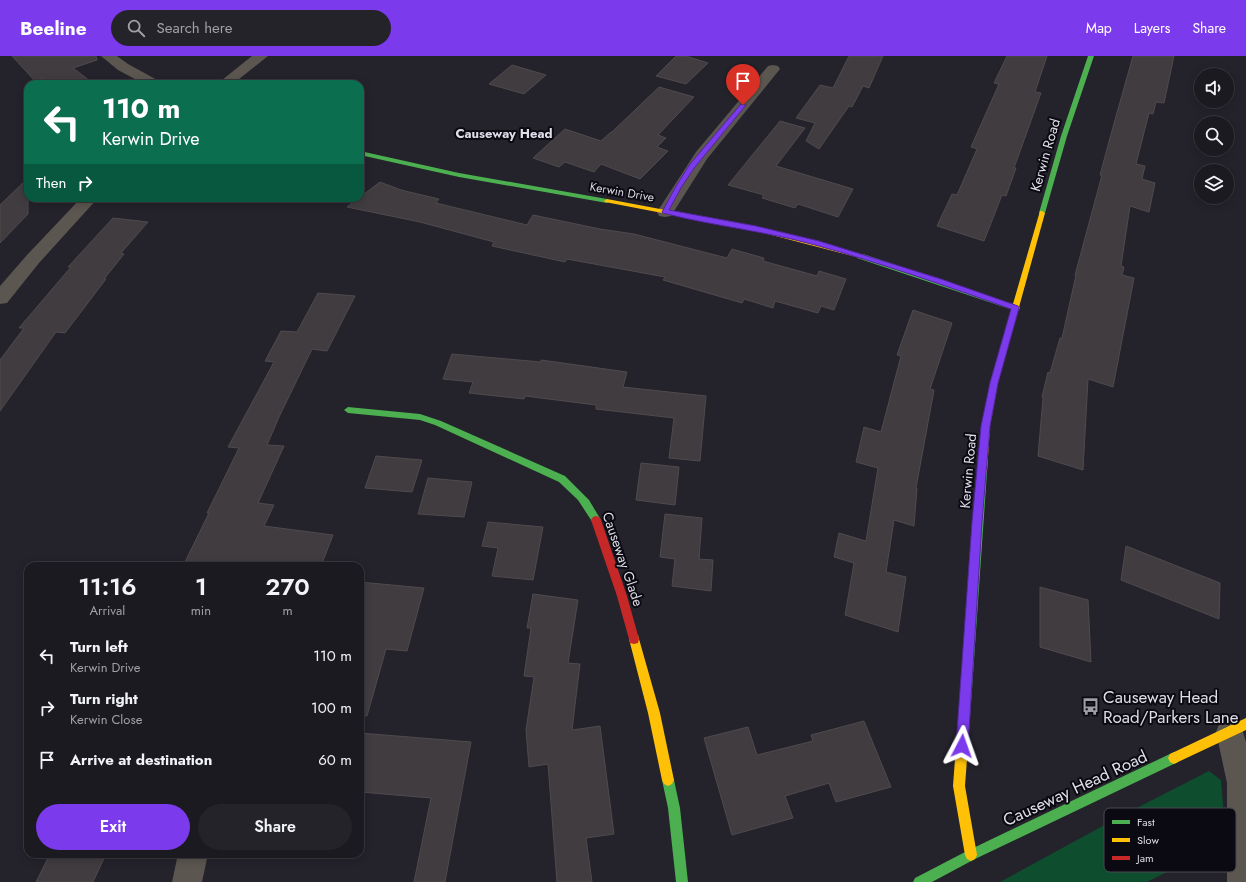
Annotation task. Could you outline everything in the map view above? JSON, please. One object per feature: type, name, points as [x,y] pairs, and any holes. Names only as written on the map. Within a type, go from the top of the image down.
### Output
[{"type":"street","points":[[108,56],[123,67],[147,80]]},
{"type":"street","points":[[229,80],[261,56]]},
{"type":"street","name":"Kerwin Road","points":[[971,855],[960,803],[959,786],[977,522],[986,426],[996,376],[1064,136],[1091,56]]},
{"type":"street","points":[[665,212],[679,186],[693,166],[773,69]]},
{"type":"street","name":"Kerwin Drive","points":[[364,154],[485,181],[756,228],[816,243],[939,280],[1016,308]]},
{"type":"street","points":[[0,298],[86,202]]},
{"type":"street","name":"Causeway Glade","points":[[348,410],[420,417],[438,423],[562,479],[584,499],[595,518],[622,596],[654,713],[674,808],[682,882]]},
{"type":"street","points":[[1238,728],[1241,783],[1242,882]]},
{"type":"street","name":"Causeway Head Road","points":[[918,882],[971,855],[1238,728]]},
{"type":"street","points":[[187,882],[192,858]]},
{"type":"green space","points":[[1209,771],[1221,780],[1223,808],[1137,808]]},
{"type":"green space","points":[[1104,825],[1104,872],[1167,872],[1147,882],[1000,882]]},
{"type":"building","points":[[12,56],[96,56],[97,60],[73,68],[89,80],[45,80],[43,78],[34,80]]},
{"type":"building","points":[[676,56],[686,56],[708,63],[686,84],[656,76]]},
{"type":"building","points":[[849,56],[883,56],[869,88],[863,86],[852,107],[849,106],[819,149],[806,141],[815,123],[796,118],[820,85],[833,88]]},
{"type":"building","points":[[1007,56],[1047,56],[1035,92],[1041,93],[1014,168],[1016,168],[1006,196],[1002,195],[984,241],[937,226],[952,194],[957,195],[977,149],[971,147],[999,84],[994,83]]},
{"type":"building","points":[[1133,56],[1174,56],[1164,103],[1156,102],[1153,114],[1149,113],[1136,164],[1145,166],[1142,179],[1155,183],[1149,212],[1130,206],[1121,266],[1124,267],[1122,275],[1134,278],[1113,387],[1088,379],[1083,470],[1038,456],[1042,397],[1048,372],[1050,373],[1060,338],[1062,338],[1075,275],[1102,175],[1100,175]]},
{"type":"building","points":[[512,65],[546,75],[524,94],[489,84]]},
{"type":"building","points":[[659,87],[694,97],[658,135],[666,138],[657,147],[668,151],[640,179],[601,164],[594,172],[565,162],[559,167],[533,158],[565,129],[601,141]]},
{"type":"building","points":[[780,121],[805,128],[776,166],[853,189],[838,217],[798,204],[795,208],[762,198],[764,195],[728,185]]},
{"type":"building","points":[[24,182],[24,202],[28,202],[28,214],[0,243],[0,205]]},
{"type":"building","points":[[380,182],[401,190],[439,199],[436,203],[527,225],[533,215],[600,229],[634,234],[727,258],[732,249],[764,258],[763,261],[817,276],[819,271],[846,279],[834,310],[821,306],[818,313],[775,301],[773,308],[744,299],[742,303],[663,280],[665,277],[567,259],[565,262],[492,246],[494,242],[420,222],[347,207],[354,202],[364,202],[364,194]]},
{"type":"building","points":[[113,218],[148,222],[121,253],[124,254],[65,333],[56,332],[0,411],[0,360],[24,328],[19,328],[71,267],[68,267]]},
{"type":"building","points":[[318,293],[355,296],[327,351],[312,349],[279,417],[267,445],[284,446],[258,503],[274,505],[264,526],[333,535],[323,562],[185,562],[239,448],[228,447],[274,362],[265,361],[281,331],[297,332]]},
{"type":"building","points":[[913,310],[952,323],[930,389],[934,390],[916,488],[914,526],[894,520],[886,572],[906,577],[898,632],[845,615],[854,563],[834,557],[839,533],[866,541],[878,468],[856,462],[864,427],[881,432],[901,356],[897,355]]},
{"type":"building","points":[[452,354],[541,362],[541,360],[627,372],[623,387],[706,396],[700,461],[669,458],[674,418],[596,409],[596,405],[525,396],[524,399],[469,393],[473,382],[443,379]]},
{"type":"building","points":[[376,456],[422,460],[412,492],[365,488]]},
{"type":"building","points":[[641,463],[679,467],[675,505],[636,500]]},
{"type":"building","points":[[428,478],[472,482],[464,517],[418,514]]},
{"type":"building","points":[[665,514],[702,518],[699,559],[713,560],[711,591],[672,586],[675,559],[660,557]]},
{"type":"building","points":[[488,522],[543,527],[533,580],[492,576],[498,548],[482,546]]},
{"type":"building","points":[[1126,546],[1220,583],[1219,619],[1121,580]]},
{"type":"building","points":[[364,582],[424,588],[407,651],[386,649],[367,716],[364,716]]},
{"type":"building","points":[[1040,587],[1088,600],[1091,662],[1040,647]]},
{"type":"building","points":[[533,594],[578,600],[568,663],[580,664],[572,730],[600,726],[614,834],[586,838],[592,882],[557,882],[548,764],[529,767],[526,730],[534,677],[524,676],[531,628],[527,628]]},
{"type":"building","points":[[864,721],[891,787],[836,802],[829,783],[785,796],[793,818],[732,835],[704,738],[748,727],[757,755],[813,741],[811,735]]},
{"type":"building","points":[[364,733],[471,742],[445,882],[414,882],[431,798],[364,792]]},
{"type":"building","points":[[48,858],[104,858],[93,882],[36,882]]},
{"type":"traffic: fast","points":[[1042,213],[1064,136],[1091,56]]},
{"type":"traffic: fast","points":[[364,154],[459,175],[607,201]]},
{"type":"traffic: fast","points":[[860,256],[1016,308]]},
{"type":"traffic: fast","points":[[348,410],[420,417],[438,423],[562,479],[581,498],[596,520]]},
{"type":"traffic: fast","points":[[963,732],[982,472]]},
{"type":"traffic: fast","points":[[919,882],[971,855],[1174,758]]},
{"type":"traffic: fast","points":[[668,780],[674,808],[682,882]]},
{"type":"traffic: slow","points":[[607,201],[756,229],[860,256]]},
{"type":"traffic: slow","points":[[982,472],[986,426],[994,383],[1042,213]]},
{"type":"traffic: slow","points":[[634,639],[654,713],[668,780]]},
{"type":"traffic: slow","points":[[1174,758],[1246,724]]},
{"type":"traffic: slow","points":[[963,732],[959,786],[971,855]]},
{"type":"traffic: jam","points":[[596,520],[622,596],[634,639]]},
{"type":"place","name":"Causeway Head Road/Parkers Lane","points":[[1090,707]]},
{"type":"district","name":"Causeway Head","points":[[504,133]]},
{"type":"route","points":[[743,105],[693,166],[679,186],[665,212],[756,228],[816,243],[867,257],[939,280],[1016,308],[1003,348],[994,383],[986,426],[977,522],[962,746]]}]
